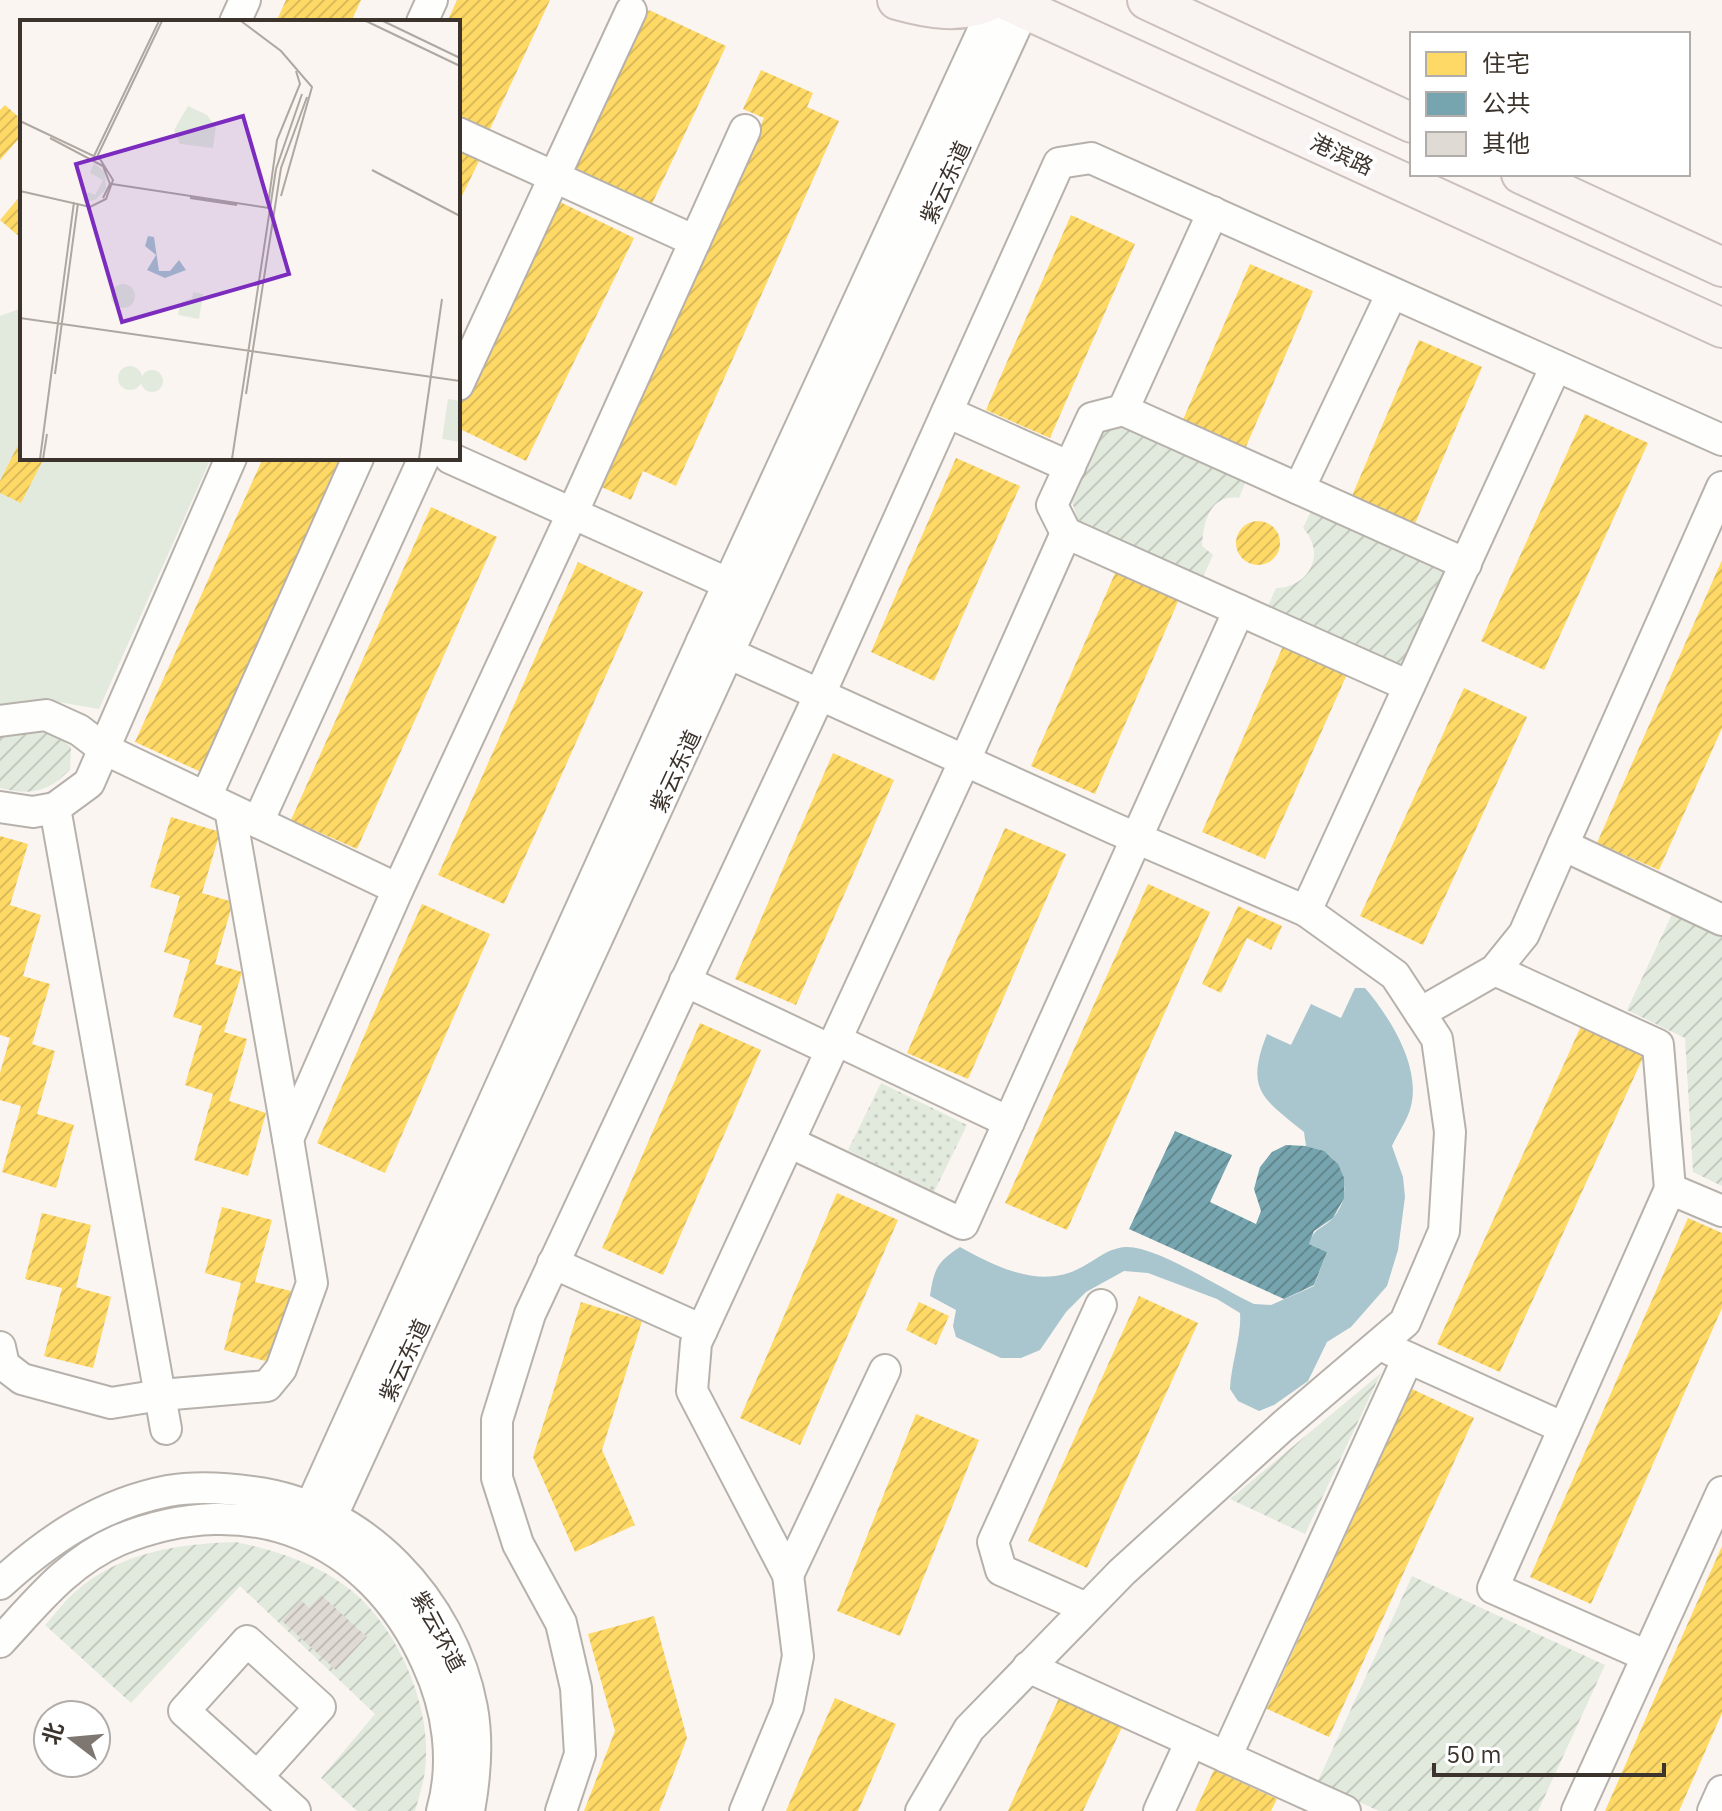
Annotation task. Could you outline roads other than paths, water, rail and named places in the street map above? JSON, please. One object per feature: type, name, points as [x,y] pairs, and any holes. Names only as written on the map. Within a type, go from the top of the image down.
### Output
[{"type":"main road","points":[[897,0],[931,8],[961,10],[1009,2]]},
{"type":"main road","points":[[1147,0],[1410,122]]},
{"type":"main road","name":"港滨路","points":[[1009,2],[1722,328]]},
{"type":"main road","points":[[1525,176],[1722,267]]},
{"type":"street","points":[[236,20],[245,0]]},
{"type":"street","points":[[423,20],[432,0]]},
{"type":"street","name":"紫云东道","points":[[320,1522],[350,1447],[1009,2]]},
{"type":"street","points":[[460,381],[631,11]]},
{"type":"street","points":[[288,1139],[398,889],[745,130]]},
{"type":"street","points":[[460,134],[695,241]]},
{"type":"street","points":[[561,1811],[580,1754],[576,1688],[561,1623],[518,1544],[497,1478],[497,1420],[530,1314],[820,694],[1059,163],[1091,158],[1722,440]]},
{"type":"street","points":[[1123,410],[1213,212]]},
{"type":"street","points":[[1299,489],[1392,293]]},
{"type":"street","points":[[1306,911],[1556,366]]},
{"type":"street","points":[[1409,686],[1066,533],[1052,505],[1092,418],[1123,410],[1466,564]]},
{"type":"street","points":[[947,412],[1070,467]]},
{"type":"street","points":[[0,807],[33,812],[55,808],[89,783],[230,460]]},
{"type":"street","points":[[0,1347],[4,1365],[22,1379],[111,1403],[161,1395],[267,1386],[281,1369],[312,1283],[288,1139],[218,803],[357,460]]},
{"type":"street","points":[[258,822],[423,460]]},
{"type":"street","points":[[454,460],[743,590]]},
{"type":"street","points":[[1420,1013],[1495,970],[1524,934],[1722,487]]},
{"type":"street","points":[[745,1811],[788,1707],[798,1656],[788,1575],[692,1391],[696,1343],[965,760],[1066,533]]},
{"type":"street","points":[[789,1142],[963,1224],[1239,610]]},
{"type":"street","points":[[716,647],[1306,911],[1395,975],[1437,1039],[1450,1132],[1444,1231],[1405,1322],[1168,1530],[1086,1608],[969,1729],[921,1811]]},
{"type":"street","points":[[0,721],[46,715],[79,730],[104,749],[398,889]]},
{"type":"street","points":[[55,808],[166,1429]]},
{"type":"street","points":[[1563,845],[1722,920]]},
{"type":"street","points":[[1495,970],[1658,1045],[1670,1189],[1493,1588],[1647,1656]]},
{"type":"street","points":[[685,981],[1009,1122]]},
{"type":"street","points":[[1670,1189],[1722,1211]]},
{"type":"street","points":[[553,1263],[702,1330]]},
{"type":"street","points":[[1086,1608],[1001,1570],[993,1542],[1101,1305]]},
{"type":"street","points":[[1378,1345],[1564,1428]]},
{"type":"street","points":[[1226,1757],[1408,1358]]},
{"type":"street","points":[[788,1575],[885,1370]]},
{"type":"street","points":[[350,1447],[356,1505],[366,1528],[372,1561]]},
{"type":"street","name":"紫云环道","points":[[0,1585],[51,1541],[80,1523],[147,1496],[195,1488],[227,1488],[273,1494],[320,1522],[372,1561],[404,1572],[436,1615],[464,1675],[472,1709],[475,1763],[469,1811]]},
{"type":"street","points":[[1577,1811],[1722,1492]]},
{"type":"street","name":"紫云环道","points":[[2,1634],[66,1571],[122,1539],[160,1527],[195,1521],[232,1519],[275,1525],[320,1522]]},
{"type":"street","name":"紫云环道","points":[[372,1561],[417,1639],[440,1696],[447,1722],[448,1748],[448,1776],[442,1811]]},
{"type":"street","points":[[0,1585],[28,1611]]},
{"type":"street","points":[[257,1777],[320,1707],[247,1641],[184,1711],[257,1777],[295,1811]]},
{"type":"street","points":[[1028,1667],[1345,1811]]},
{"type":"street","points":[[1159,1811],[1191,1741]]},
{"type":"street","points":[[1713,1811],[1722,1791]]},
{"type":"water","points":[[1355,988],[1365,988],[1384,1013],[1407,1058],[1413,1091],[1411,1106],[1392,1146],[1403,1177],[1405,1197],[1398,1250],[1387,1286],[1351,1327],[1327,1342],[1308,1381],[1274,1405],[1259,1411],[1238,1401],[1230,1389],[1240,1313],[1217,1299],[1148,1273],[1124,1271],[1086,1292],[1066,1312],[1040,1350],[1021,1358],[1001,1358],[956,1337],[953,1326],[956,1310],[930,1296],[938,1267],[960,1247],[1016,1272],[1047,1277],[1076,1270],[1119,1248],[1139,1249],[1172,1261],[1254,1304],[1271,1305],[1314,1286],[1327,1252],[1309,1244],[1316,1231],[1339,1210],[1344,1192],[1342,1174],[1332,1158],[1306,1146],[1304,1132],[1268,1101],[1258,1081],[1258,1068],[1267,1034],[1291,1045],[1311,1004],[1341,1018]]}]
